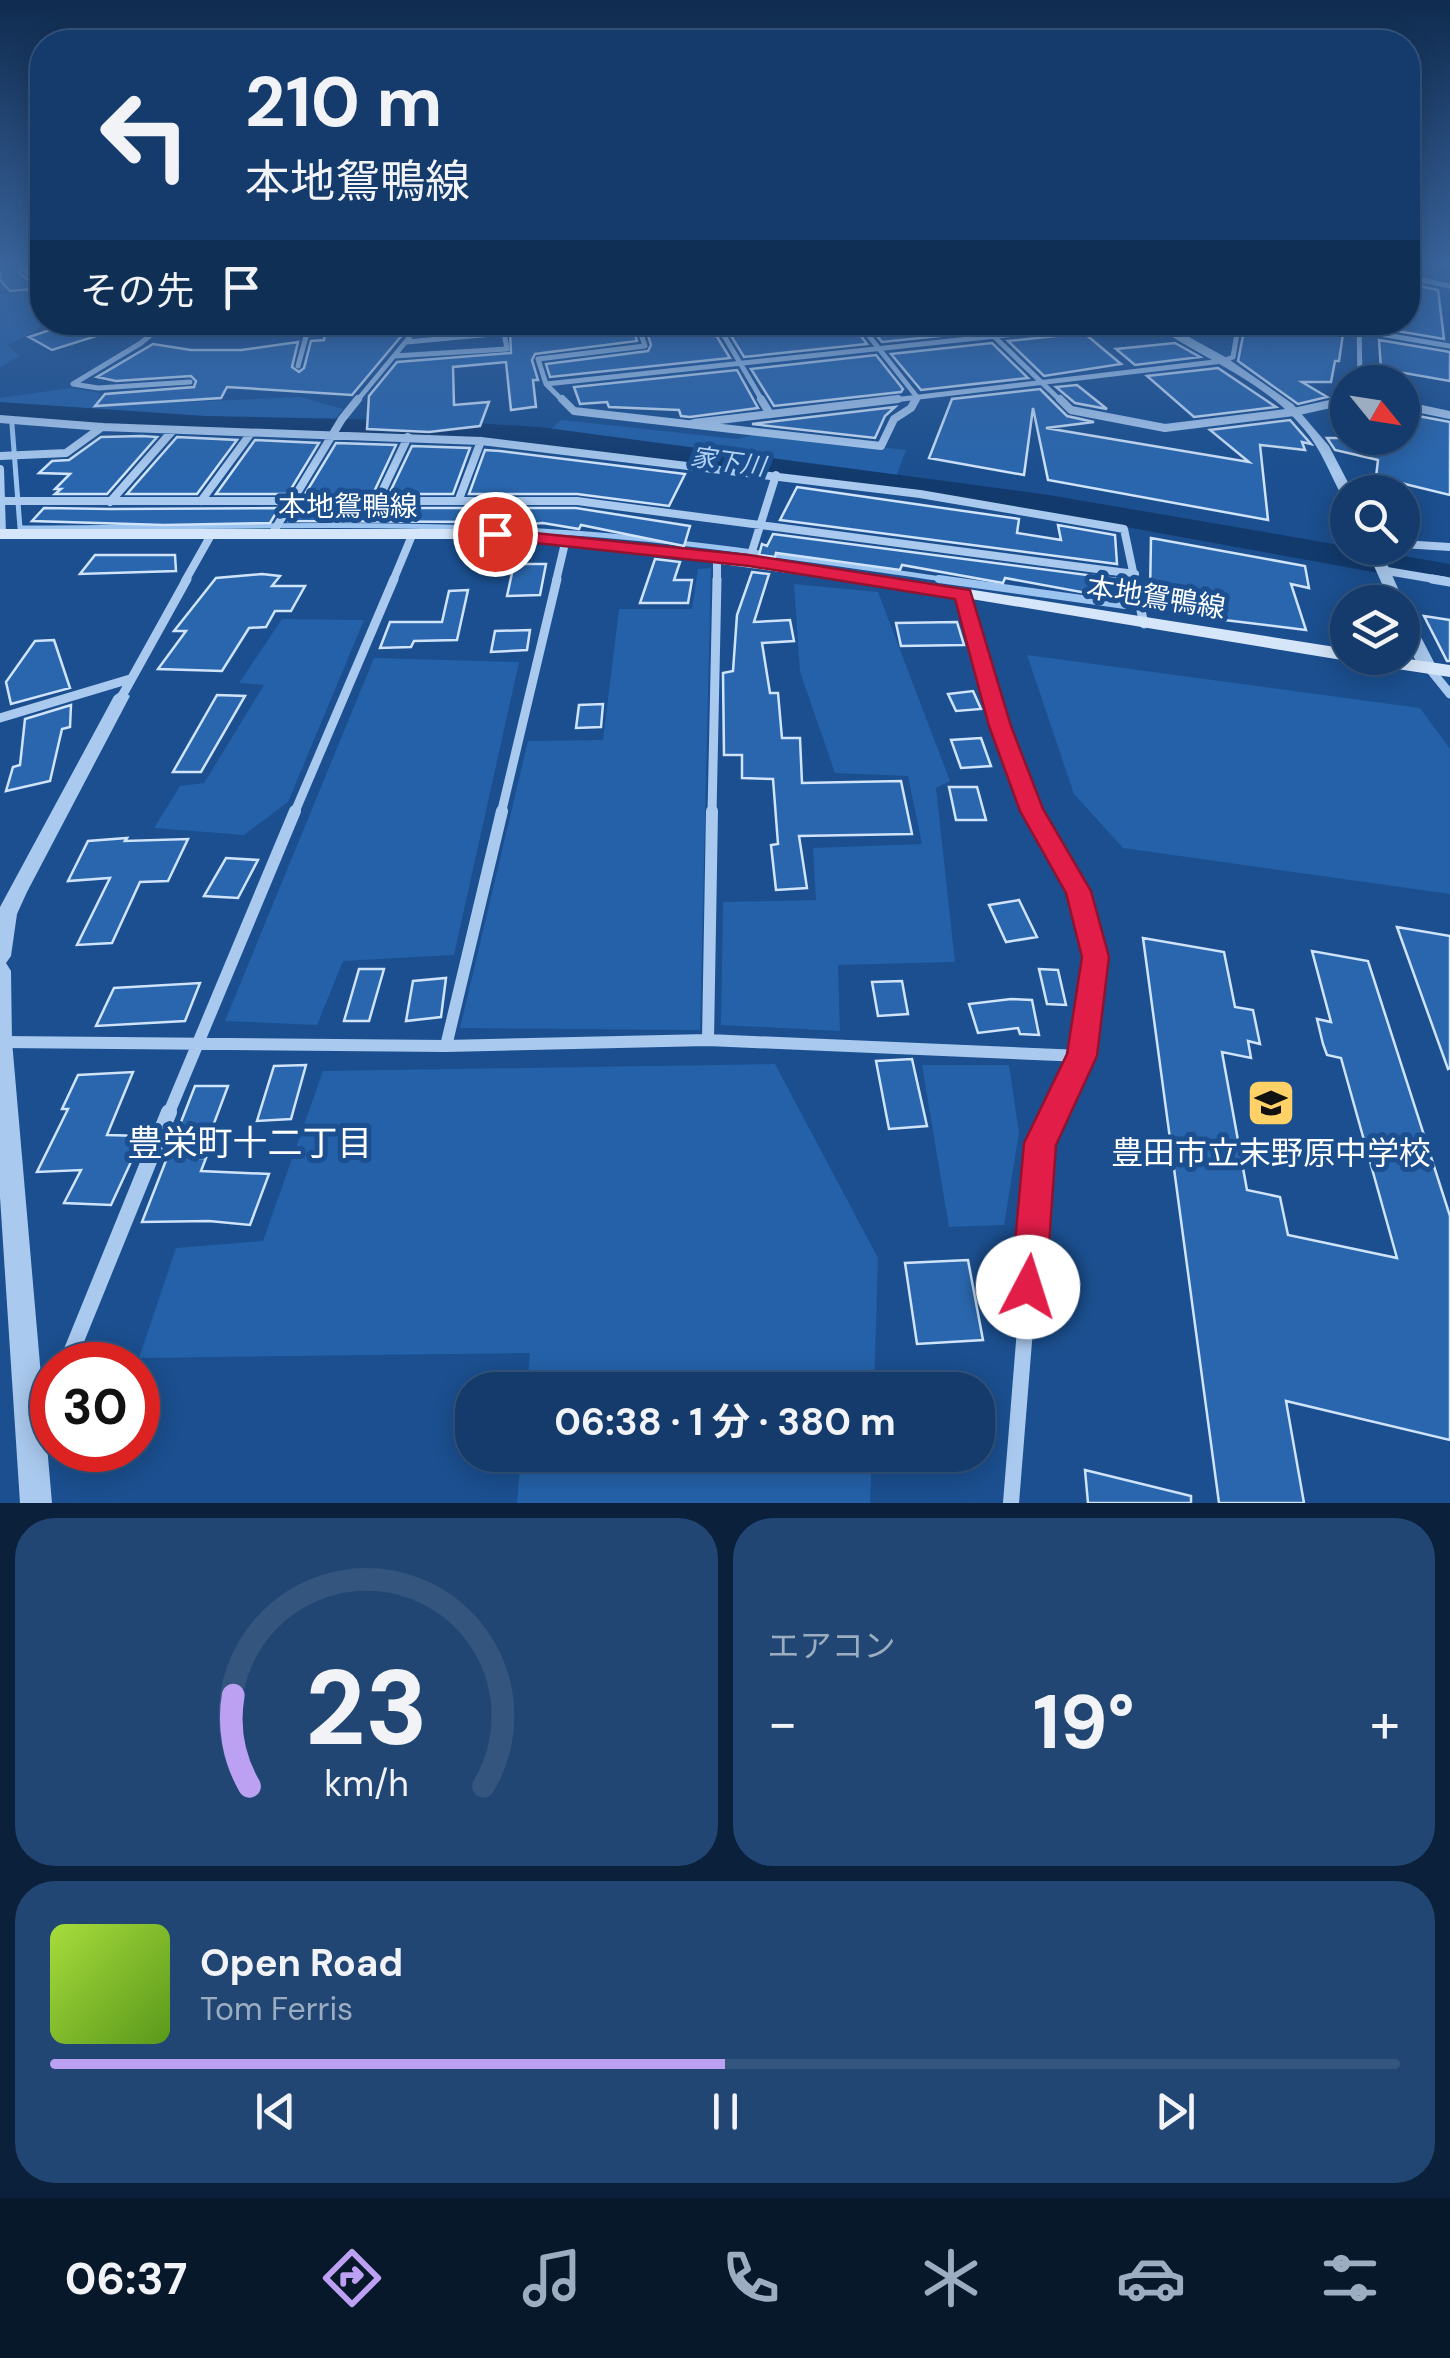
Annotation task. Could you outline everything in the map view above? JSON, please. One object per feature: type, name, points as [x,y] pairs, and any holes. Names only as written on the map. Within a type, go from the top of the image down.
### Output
[{"type":"main road","name":"本地鴛鴨線","points":[[1,534],[413,533],[566,540],[749,560],[1330,652]]},
{"type":"main road","points":[[1420,667],[1450,671]]},
{"type":"street","points":[[151,335],[73,384],[98,388],[190,382]]},
{"type":"street","points":[[298,366],[306,335]]},
{"type":"street","points":[[272,534],[333,434],[412,335]]},
{"type":"street","points":[[406,342],[482,335]]},
{"type":"street","points":[[393,356],[507,349],[504,335]]},
{"type":"street","points":[[641,335],[645,346],[538,359],[546,384],[574,410],[881,446],[894,419],[911,408],[917,397]]},
{"type":"street","points":[[723,335],[770,414]]},
{"type":"street","points":[[869,335],[917,397]]},
{"type":"street","points":[[546,384],[1004,335]]},
{"type":"street","points":[[1177,335],[1223,361],[1294,412],[1322,446],[1337,475]]},
{"type":"street","points":[[694,423],[1223,361],[1233,358],[1237,335]]},
{"type":"street","points":[[1359,335],[1360,365]]},
{"type":"street","points":[[1400,335],[1450,346]]},
{"type":"street","points":[[994,336],[1071,410],[1165,428],[1330,404]]},
{"type":"street","points":[[1420,409],[1450,415]]},
{"type":"street","points":[[0,419],[481,442],[920,494],[1124,530],[1144,624]]},
{"type":"street","points":[[0,456],[75,453],[102,426]]},
{"type":"street","points":[[110,502],[173,430]]},
{"type":"street","points":[[201,500],[251,433]]},
{"type":"street","points":[[378,500],[408,437]]},
{"type":"street","points":[[459,499],[481,442]]},
{"type":"street","points":[[0,469],[4,501],[1,534]]},
{"type":"street","points":[[749,560],[776,475]]},
{"type":"street","points":[[4,501],[577,501],[1135,574]]},
{"type":"street","points":[[75,1342],[196,1045],[413,533]]},
{"type":"street","points":[[0,956],[7,914],[211,536]]},
{"type":"street","points":[[446,1046],[566,540]]},
{"type":"street","points":[[1420,546],[1450,548]]},
{"type":"street","points":[[708,1040],[717,558]]},
{"type":"street","points":[[1379,565],[1388,585]]},
{"type":"street","points":[[1381,570],[1450,582]]},
{"type":"street","points":[[963,595],[1000,726],[1032,811],[1078,891],[1096,957],[1082,1056],[1040,1143],[1011,1503]]},
{"type":"street","points":[[1420,650],[1450,694]]},
{"type":"street","points":[[0,718],[126,688]]},
{"type":"street","points":[[0,971],[36,1503]]},
{"type":"street","points":[[2,1042],[446,1046],[708,1040],[1082,1056]]},
{"type":"shaded area","points":[[0,332],[30,332],[7,345],[20,356],[0,367]]},
{"type":"shaded area","points":[[71,388],[101,393],[95,406],[300,397],[343,409],[331,424],[211,422],[0,408],[0,398]]},
{"type":"shaded area","points":[[561,420],[738,439],[757,434],[906,450],[896,477],[545,434]]},
{"type":"shaded area","points":[[711,568],[700,1030],[460,1028],[528,741],[603,740],[619,609],[692,609],[698,569]]},
{"type":"shaded area","points":[[794,584],[878,592],[950,781],[936,788],[955,962],[838,965],[840,1031],[721,1025],[723,902],[816,900],[813,848],[922,844],[908,776],[835,773],[800,672]]},
{"type":"shaded area","points":[[282,619],[364,620],[288,802],[244,835],[154,828],[180,786],[204,783],[264,685],[239,683]]},
{"type":"shaded area","points":[[1027,655],[1420,708],[1450,749],[1450,894],[1123,848],[1074,794]]},
{"type":"shaded area","points":[[374,658],[519,662],[454,955],[343,961],[317,1025],[225,1021]]},
{"type":"shaded area","points":[[775,1064],[878,1258],[875,1372],[528,1372],[530,1353],[160,1358],[160,1342],[144,1342],[176,1248],[263,1241],[323,1071]]},
{"type":"shaded area","points":[[922,1065],[1009,1065],[1019,1133],[1004,1225],[949,1227]]},
{"type":"shaded area","points":[[520,1472],[871,1472],[870,1503],[517,1503]]},
{"type":"building","points":[[1420,332],[1443,332],[1444,339],[1420,335]]},
{"type":"building","points":[[35,335],[100,335],[52,350],[29,337]]},
{"type":"building","points":[[325,335],[402,335],[352,395],[227,387],[221,398],[95,406],[105,394],[194,387],[196,381],[191,376],[116,381],[97,377],[153,344],[191,350],[241,350],[298,342],[292,367],[299,372],[304,368],[311,341],[324,340]]},
{"type":"building","points":[[510,335],[635,335],[637,341],[535,354],[532,360],[538,380],[533,380],[536,407],[511,410],[506,362],[453,367],[454,405],[489,402],[480,426],[429,432],[367,429],[369,396],[397,362],[511,353]]},
{"type":"building","points":[[648,335],[716,335],[730,358],[550,377],[546,364],[648,351],[651,345]]},
{"type":"building","points":[[731,335],[860,335],[867,344],[744,357]]},
{"type":"building","points":[[876,335],[951,335],[882,342]]},
{"type":"building","points":[[1086,335],[1121,364],[1044,376],[1008,341]]},
{"type":"building","points":[[1343,335],[1339,361],[1330,365],[1330,382],[1302,382],[1327,397],[1298,404],[1238,361],[1243,336]]},
{"type":"building","points":[[1379,340],[1450,352],[1450,381],[1420,376],[1420,365],[1381,365]]},
{"type":"building","points":[[992,343],[1028,378],[921,390],[891,354]]},
{"type":"building","points":[[1175,343],[1200,357],[1135,365],[1116,349]]},
{"type":"building","points":[[876,355],[903,389],[901,392],[774,406],[751,369]]},
{"type":"building","points":[[1218,368],[1276,407],[1194,417],[1147,376]]},
{"type":"building","points":[[737,370],[758,408],[681,416],[679,410],[609,407],[607,402],[580,404],[574,387]]},
{"type":"building","points":[[1077,385],[1107,409],[1075,403],[1056,387]]},
{"type":"building","points":[[1040,389],[1067,416],[1094,422],[1046,428],[1249,462],[1210,430],[1290,420],[1311,444],[1302,442],[1305,450],[1260,445],[1268,520],[1048,480],[1033,408],[1024,475],[929,458],[952,399]]},
{"type":"building","points":[[895,407],[885,416],[875,438],[752,424]]},
{"type":"building","points":[[1420,416],[1450,422],[1450,495],[1420,488],[1420,475],[1376,475],[1378,460],[1356,455],[1420,455]]},
{"type":"building","points":[[101,437],[157,437],[107,494],[55,494],[70,474],[39,473],[52,461],[69,460]]},
{"type":"building","points":[[177,437],[237,440],[197,494],[127,494]]},
{"type":"building","points":[[255,440],[319,443],[288,494],[216,494]]},
{"type":"building","points":[[336,443],[396,445],[373,494],[305,494]]},
{"type":"building","points":[[412,446],[470,448],[453,494],[389,494]]},
{"type":"building","points":[[485,450],[685,474],[669,506],[577,494],[469,494]]},
{"type":"building","points":[[797,487],[1019,519],[1017,533],[1061,540],[1058,525],[1115,535],[1117,564],[780,520]]},
{"type":"building","points":[[44,508],[279,508],[270,523],[32,521]]},
{"type":"building","points":[[296,508],[490,508],[486,522],[289,521]]},
{"type":"building","points":[[519,508],[576,508],[690,526],[684,546],[581,525],[579,529],[543,523],[518,525]]},
{"type":"building","points":[[773,534],[1118,579],[1119,599],[1005,578],[1003,583],[902,565],[900,570],[776,553],[775,557],[759,555],[762,544],[767,546]]},
{"type":"building","points":[[1151,538],[1305,566],[1309,588],[1291,584],[1306,630],[1183,615],[1150,595]]},
{"type":"building","points":[[95,555],[175,555],[176,571],[80,574]]},
{"type":"building","points":[[655,559],[680,562],[674,580],[692,580],[688,603],[640,603]]},
{"type":"building","points":[[514,564],[546,564],[540,595],[507,596]]},
{"type":"building","points":[[752,572],[769,574],[754,622],[790,620],[794,641],[762,643],[770,693],[778,693],[782,738],[800,738],[802,783],[901,781],[912,834],[799,836],[807,888],[776,890],[771,845],[778,844],[773,779],[742,778],[742,755],[724,755],[723,673],[733,671],[737,615]]},
{"type":"building","points":[[280,576],[272,586],[305,586],[291,611],[275,611],[266,627],[249,628],[222,671],[158,669],[186,631],[174,631],[216,578]]},
{"type":"building","points":[[468,590],[457,640],[414,641],[411,647],[380,648],[390,622],[442,622],[449,591]]},
{"type":"building","points":[[1424,616],[1450,620],[1450,661],[1447,661]]},
{"type":"building","points":[[957,622],[964,645],[901,646],[896,623]]},
{"type":"building","points":[[530,630],[527,650],[491,652],[495,631]]},
{"type":"building","points":[[54,640],[70,688],[11,704],[6,682],[35,641]]},
{"type":"building","points":[[973,691],[981,709],[956,711],[948,694]]},
{"type":"building","points":[[217,695],[245,696],[201,772],[173,772]]},
{"type":"building","points":[[603,704],[601,727],[576,728],[579,705]]},
{"type":"building","points":[[71,705],[70,727],[62,729],[50,781],[6,791],[13,767],[20,765],[25,719]]},
{"type":"building","points":[[981,738],[991,766],[961,768],[951,740]]},
{"type":"building","points":[[949,787],[977,787],[986,820],[956,820]]},
{"type":"building","points":[[127,838],[125,841],[188,839],[168,881],[140,882],[112,943],[77,945],[110,878],[68,881],[88,841]]},
{"type":"building","points":[[226,858],[258,860],[238,898],[204,896]]},
{"type":"building","points":[[1019,900],[1037,937],[1006,942],[989,905]]},
{"type":"building","points":[[1397,927],[1450,936],[1448,1069]]},
{"type":"building","points":[[1143,938],[1224,952],[1235,1007],[1253,1010],[1260,1044],[1248,1041],[1251,1058],[1222,1052],[1247,1190],[1280,1197],[1288,1235],[1397,1258],[1341,1058],[1327,1055],[1323,1044],[1317,1019],[1331,1022],[1312,951],[1368,961],[1450,1216],[1450,1440],[1286,1401],[1304,1503],[1219,1503]]},
{"type":"building","points":[[359,969],[384,969],[369,1021],[344,1021]]},
{"type":"building","points":[[1039,969],[1058,970],[1066,1005],[1047,1004]]},
{"type":"building","points":[[446,978],[441,1017],[406,1021],[413,981]]},
{"type":"building","points":[[902,981],[908,1014],[878,1016],[872,982]]},
{"type":"building","points":[[200,983],[185,1021],[96,1026],[114,988]]},
{"type":"building","points":[[1032,1000],[1039,1035],[1020,1034],[1018,1028],[978,1033],[969,1004]]},
{"type":"building","points":[[912,1059],[927,1126],[889,1129],[876,1061]]},
{"type":"building","points":[[306,1065],[291,1119],[257,1121],[274,1066]]},
{"type":"building","points":[[133,1072],[107,1135],[143,1136],[111,1205],[64,1203],[81,1170],[37,1172],[68,1109],[62,1109],[78,1075]]},
{"type":"building","points":[[195,1086],[228,1086],[201,1158],[206,1158],[201,1171],[269,1174],[250,1225],[142,1222]]},
{"type":"building","points":[[968,1260],[983,1340],[917,1344],[905,1263]]},
{"type":"building","points":[[1085,1470],[1191,1496],[1191,1503],[1088,1503]]},
{"type":"waterway","name":"家下川","points":[[0,410],[206,424],[441,429],[540,436],[1049,504],[1450,575]]},
{"type":"waterway","points":[[11,412],[20,528],[504,529],[669,542],[956,581]]},
{"type":"waterway","points":[[939,579],[1125,605]]},
{"type":"place","name":"豊田市立末野原中学校","points":[[1271,1103]]},
{"type":"district","name":"豊栄町十二丁目","points":[[250,1143]]},
{"type":"route","points":[[495,534],[749,560],[963,595],[1000,726],[1032,811],[1078,891],[1096,957],[1082,1056],[1040,1143],[1028,1287]]}]
